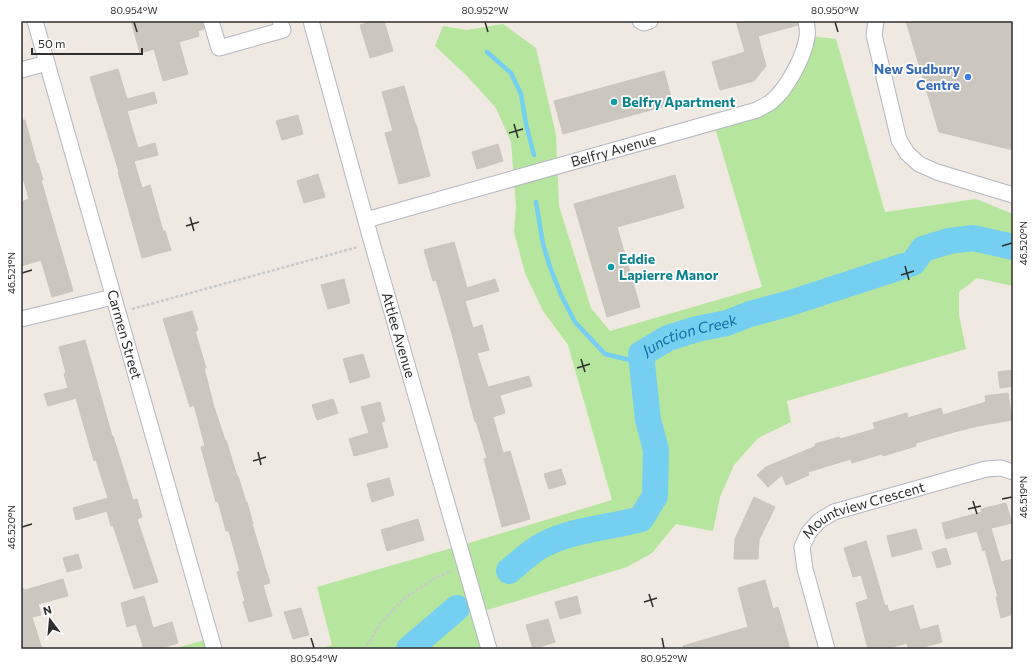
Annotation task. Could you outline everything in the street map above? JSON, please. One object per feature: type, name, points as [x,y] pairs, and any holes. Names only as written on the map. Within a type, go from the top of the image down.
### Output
[{"type":"street","name":"Carmen Street","points":[[35,21],[214,649]]},
{"type":"street","points":[[211,21],[219,48],[283,30],[280,21]]},
{"type":"street","name":"Attlee Avenue","points":[[311,21],[372,243],[489,649]]},
{"type":"street","points":[[640,21],[644,23],[650,21]]},
{"type":"street","name":"Belfry Avenue","points":[[366,220],[757,110],[771,102],[783,88],[794,71],[802,53],[807,36],[806,21]]},
{"type":"street","points":[[876,21],[874,35],[899,140],[907,153],[919,164],[936,172],[1013,195]]},
{"type":"street","points":[[21,70],[47,63]]},
{"type":"street","points":[[21,319],[113,297]]},
{"type":"street","name":"Mountview Crescent","points":[[827,649],[805,569],[802,547],[809,532],[819,521],[834,512],[986,469],[1001,468],[1013,472]]},
{"type":"path","points":[[118,312],[372,243]]},
{"type":"path","points":[[363,649],[367,646],[380,624],[402,600],[434,578],[465,566]]},
{"type":"green space","points":[[503,24],[536,48],[556,135],[559,206],[591,308],[610,331],[762,287],[714,124],[772,103],[809,36],[836,39],[885,212],[976,199],[1013,214],[1013,286],[977,278],[959,292],[959,315],[966,349],[787,401],[791,422],[758,438],[734,465],[720,497],[713,531],[676,524],[652,553],[627,567],[478,613],[488,649],[318,649],[332,645],[317,587],[612,500],[568,345],[543,311],[525,273],[514,232],[516,206],[511,142],[496,108],[467,76],[435,46],[443,26],[467,30]]},
{"type":"green space","points":[[209,639],[213,649],[173,649]]},
{"type":"building","points":[[131,21],[202,21],[204,29],[198,31],[199,36],[179,42],[188,74],[163,81],[154,49],[140,53]]},
{"type":"building","points":[[374,21],[384,21],[393,51],[370,58],[360,25]]},
{"type":"building","points":[[736,21],[797,21],[798,25],[758,36],[766,66],[754,81],[720,90],[712,62],[745,52]]},
{"type":"building","name":"New Sudbury Centre","points":[[906,21],[1013,21],[1013,150],[939,132]]},
{"type":"building","points":[[118,69],[127,99],[154,92],[157,103],[127,111],[138,148],[155,143],[158,155],[134,161],[142,188],[150,185],[163,231],[165,231],[171,250],[142,258],[119,172],[90,77]]},
{"type":"building","name":"Belfry Apartment","points":[[664,71],[673,104],[563,134],[554,101]]},
{"type":"building","points":[[404,86],[430,176],[399,184],[385,133],[393,131],[382,92]]},
{"type":"building","points":[[298,115],[303,134],[282,140],[276,121]]},
{"type":"building","points":[[21,120],[25,120],[73,291],[52,297],[41,260],[21,266],[21,202],[29,199],[21,171]]},
{"type":"building","points":[[498,144],[503,161],[477,169],[472,152]]},
{"type":"building","points":[[318,174],[325,197],[304,203],[297,181]]},
{"type":"building","name":"Eddie Lapierre Manor","points":[[675,175],[684,208],[617,227],[640,307],[607,317],[574,204]]},
{"type":"building","points":[[454,242],[467,288],[495,279],[499,291],[465,301],[473,328],[482,325],[489,350],[477,353],[488,387],[529,376],[532,386],[500,395],[505,413],[493,417],[503,453],[510,451],[530,519],[502,527],[484,459],[487,458],[476,421],[475,422],[436,280],[433,281],[424,250]]},
{"type":"building","points":[[344,279],[350,303],[328,309],[321,285]]},
{"type":"building","points":[[192,311],[198,330],[195,331],[206,368],[204,368],[214,407],[247,502],[270,583],[263,585],[272,616],[249,622],[237,572],[240,571],[229,531],[226,531],[218,501],[216,502],[201,447],[205,446],[194,405],[190,407],[163,319]]},
{"type":"building","points":[[85,340],[112,436],[133,500],[137,499],[142,517],[137,519],[158,582],[134,589],[107,511],[76,520],[73,508],[108,498],[96,460],[94,461],[76,398],[48,406],[44,394],[68,388],[64,374],[66,373],[59,347]]},
{"type":"building","points":[[363,354],[370,377],[350,383],[343,359]]},
{"type":"building","points":[[1013,370],[1013,386],[1000,388],[998,372]]},
{"type":"building","points":[[1008,393],[1012,420],[954,432],[916,443],[916,446],[883,456],[882,454],[852,463],[851,459],[808,472],[809,475],[786,485],[782,475],[768,487],[757,475],[766,467],[816,446],[815,444],[839,437],[840,439],[875,429],[873,423],[907,413],[908,418],[941,408],[943,415],[986,402],[985,396]]},
{"type":"building","points":[[333,399],[338,413],[317,420],[312,405]]},
{"type":"building","points":[[380,402],[385,421],[381,422],[388,447],[354,456],[349,439],[369,433],[361,407]]},
{"type":"building","points":[[561,469],[566,484],[549,489],[544,474]]},
{"type":"building","points":[[389,478],[394,495],[372,502],[367,484]]},
{"type":"building","points":[[754,497],[775,507],[759,540],[758,559],[734,559],[735,539]]},
{"type":"building","points":[[1006,503],[1012,523],[991,528],[1001,562],[1013,559],[1013,614],[1001,618],[996,597],[998,597],[985,550],[983,551],[977,531],[946,539],[942,523],[982,512],[981,509]]},
{"type":"building","points":[[418,519],[424,540],[387,551],[381,530]]},
{"type":"building","points":[[916,529],[922,549],[892,557],[887,536]]},
{"type":"building","points":[[866,541],[885,606],[887,605],[889,612],[913,605],[920,630],[938,625],[942,642],[917,649],[908,649],[907,643],[886,649],[868,649],[856,603],[868,599],[861,575],[853,577],[844,548]]},
{"type":"building","points":[[946,548],[951,564],[937,568],[932,552]]},
{"type":"building","points":[[78,554],[82,568],[67,572],[63,558]]},
{"type":"building","points":[[63,579],[68,596],[38,604],[41,615],[32,617],[42,649],[21,649],[21,589],[25,590]]},
{"type":"building","points":[[765,580],[773,609],[778,607],[790,649],[683,649],[683,646],[748,627],[738,588]]},
{"type":"building","points":[[144,596],[153,628],[172,622],[178,643],[159,649],[144,649],[136,624],[127,627],[121,603]]},
{"type":"building","points":[[577,596],[581,613],[560,619],[555,602]]},
{"type":"building","points":[[301,608],[309,635],[293,639],[284,612]]},
{"type":"building","points":[[548,619],[555,642],[533,649],[526,625]]},
{"type":"waterway","points":[[487,52],[511,73],[521,94],[526,124],[534,155]]},
{"type":"waterway","points":[[536,202],[543,244],[550,267],[561,295],[575,322],[605,354],[642,363]]},
{"type":"waterway","name":"Junction Creek","points":[[509,571],[534,550],[566,535],[641,519],[655,496],[656,450],[648,420],[641,354],[668,338],[697,329],[727,323],[750,314],[787,304],[913,263],[923,249],[949,241],[973,238],[1013,247]]},
{"type":"waterway","name":"Junction Creek","points":[[409,649],[457,608]]},
{"type":"place","name":"New Sudbury Centre","points":[[968,77]]},
{"type":"place","name":"Belfry Apartment","points":[[614,102]]},
{"type":"place","name":"Eddie Lapierre Manor","points":[[611,267]]}]
